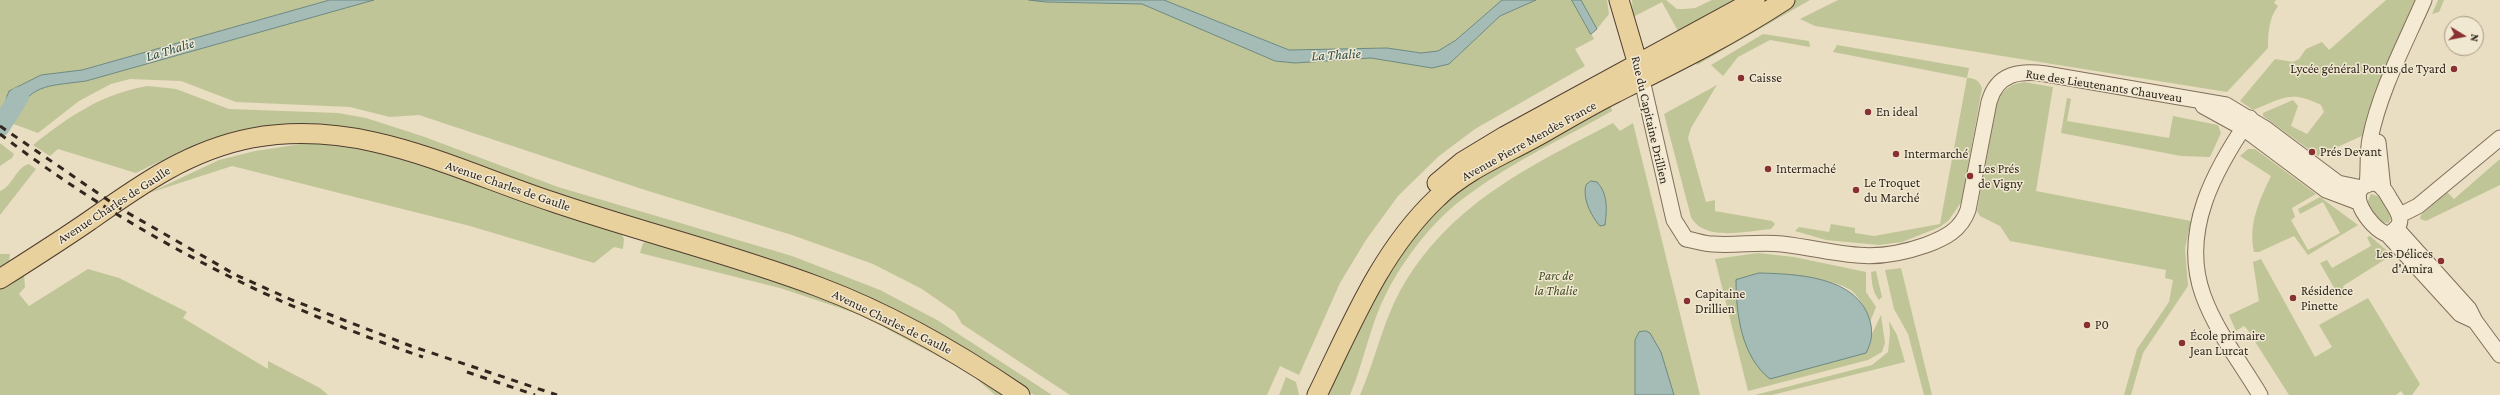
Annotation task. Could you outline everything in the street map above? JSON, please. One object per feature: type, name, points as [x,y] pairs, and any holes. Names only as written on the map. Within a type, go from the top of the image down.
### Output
[{"type":"main road","name":"Rue du Capitaine Drillien","points":[[1619,0],[1640,72]]},
{"type":"main road","name":"Avenue Pierre Mendès France","points":[[1317,395],[1388,254],[1437,198],[1488,162],[1640,72],[1755,0]]},
{"type":"main road","name":"Avenue Pierre Mendès France","points":[[1309,395],[1372,264],[1393,233],[1434,185],[1462,162],[1486,147],[1640,72],[1746,26],[1785,0]]},
{"type":"main road","name":"Avenue Charles de Gaulle","points":[[0,279],[141,184],[194,155],[229,143],[270,135],[334,134],[373,140],[412,152],[552,202],[819,287],[892,318],[958,354],[1020,395]]},
{"type":"street","points":[[2424,0],[2385,88],[2369,141],[2362,192],[2379,232],[2395,226],[2500,138]]},
{"type":"street","name":"Rue du Capitaine Drillien","points":[[1640,72],[1674,220],[1686,238]]},
{"type":"street","name":"Rue des Lieutenants Chauveau","points":[[1686,238],[1712,244],[1783,244],[1839,255],[1876,257],[1910,250],[1938,241],[1951,234],[1964,220],[1970,202],[1991,95],[2000,81],[2014,73],[2030,72],[2222,103],[2246,123],[2338,183],[2362,192],[2375,183],[2383,189]]},
{"type":"street","points":[[2376,115],[2383,189],[2395,226],[2469,309],[2475,321],[2500,354]]},
{"type":"street","points":[[2246,123],[2211,183],[2199,222],[2197,259],[2199,280],[2209,309],[2260,395]]},
{"type":"green space","points":[[0,0],[330,0],[82,70],[41,75],[9,91],[0,112]]},
{"type":"green space","points":[[374,0],[1028,0],[1046,2],[1142,4],[1275,61],[1295,63],[1371,58],[1432,68],[1449,64],[1500,16],[1536,0],[1572,0],[1594,39],[1575,49],[1585,66],[1475,129],[1439,156],[1398,196],[1366,240],[1340,283],[1299,375],[1280,366],[1267,395],[1070,395],[962,324],[955,312],[922,289],[873,264],[792,235],[645,190],[419,115],[390,117],[350,107],[236,102],[181,81],[130,79],[111,84],[79,101],[38,133],[8,122],[25,100],[33,93],[49,86],[86,81]]},
{"type":"green space","points":[[1164,0],[1502,0],[1456,40],[1438,51],[1421,53],[1387,48],[1289,50]]},
{"type":"green space","points":[[1581,0],[1607,0],[1609,14],[1597,29]]},
{"type":"green space","points":[[1632,0],[1666,0],[1677,9],[1684,9],[1695,8],[1712,0],[1738,0],[1678,31],[1662,2],[1633,17]]},
{"type":"green space","points":[[1794,0],[1810,0],[1697,65],[1695,60]]},
{"type":"green space","points":[[1838,0],[2276,0],[2274,3],[2278,6],[2270,26],[2268,48],[2227,92],[1815,26],[1800,19]]},
{"type":"green space","points":[[2386,0],[2416,0],[2368,113],[2366,134],[2318,156],[2263,116],[2263,113],[2293,100],[2298,106],[2291,126],[2307,134],[2324,112],[2321,105],[2302,98],[2287,97],[2253,110],[2240,101],[2275,59],[2293,62],[2299,59],[2306,49],[2322,42],[2329,50]]},
{"type":"green space","points":[[2438,0],[2444,0],[2439,12],[2432,14]]},
{"type":"green space","points":[[1763,34],[1809,41],[1810,47],[1770,40],[1738,57],[1723,76],[1711,65]]},
{"type":"green space","points":[[1837,45],[1969,68],[1967,78],[1833,52]]},
{"type":"green space","points":[[1967,78],[1976,80],[1982,88],[1962,201],[1949,220],[1940,227],[1902,242],[1879,245],[1826,240],[1795,231],[1799,227],[1829,232],[1831,224],[1855,228],[1855,233],[1874,236],[1940,224]]},
{"type":"green space","points":[[2024,82],[2053,87],[2036,191],[2191,221],[2185,248],[2188,286],[2143,353],[2131,395],[2124,395],[2137,349],[2169,302],[2173,280],[2165,278],[2166,270],[2010,241],[2000,226],[1980,216],[1977,211],[1997,99],[2003,92],[2015,84]]},
{"type":"green space","points":[[1717,85],[1691,128],[1688,138],[1706,202],[1715,200],[1715,211],[1772,221],[1775,224],[1771,229],[1739,233],[1716,232],[1706,230],[1697,225],[1691,217],[1664,114]]},
{"type":"green space","points":[[148,86],[176,89],[229,109],[338,113],[366,118],[422,136],[558,187],[792,256],[880,290],[937,320],[1052,395],[1034,395],[975,356],[392,136],[322,125],[290,125],[260,128],[200,144],[136,173],[58,149],[50,156],[33,145],[59,125],[101,100],[132,89]]},
{"type":"green space","points":[[2067,98],[2071,99],[2067,121],[2169,138],[2173,116],[2218,125],[2221,133],[2210,157],[2181,156],[2061,133]]},
{"type":"green space","points":[[1610,103],[1612,111],[1502,172],[1468,195],[1444,215],[1412,252],[1387,292],[1376,317],[1350,395],[1327,395],[1380,283],[1430,215],[1484,170]]},
{"type":"green space","name":"Parc de la Thalie","points":[[1613,123],[1620,131],[1633,123],[1700,395],[1360,395],[1388,316],[1400,291],[1420,261],[1442,234],[1467,211],[1493,191],[1551,156]]},
{"type":"green space","points":[[0,143],[14,154],[12,158],[0,166]]},
{"type":"green space","points":[[301,144],[352,144],[378,149],[621,233],[624,239],[623,249],[614,247],[594,263],[470,226],[232,166],[149,193],[219,160],[255,151]]},
{"type":"green space","points":[[2248,149],[2255,149],[2316,194],[2292,208],[2295,217],[2291,220],[2308,250],[2340,233],[2323,202],[2300,214],[2298,209],[2320,197],[2358,225],[2308,255],[2294,236],[2259,252],[2254,252],[2252,232],[2256,213],[2262,194],[2271,176],[2240,156]]},
{"type":"green space","points":[[2500,159],[2500,185],[2426,221],[2420,219],[2421,215],[2447,192],[2454,199]]},
{"type":"green space","points":[[29,164],[36,169],[0,215],[0,191],[8,185],[21,169]]},
{"type":"green space","points":[[2371,194],[2383,198],[2392,214],[2388,223],[2379,222],[2366,205]]},
{"type":"green space","points":[[2370,236],[2392,255],[2343,286],[2347,294],[2340,298],[2320,263],[2327,260],[2332,268],[2371,246],[2367,237]]},
{"type":"green space","points":[[650,240],[756,271],[860,310],[1010,395],[995,395],[971,374],[861,315],[780,288],[640,253],[643,243]]},
{"type":"green space","points":[[1758,253],[1794,257],[1866,272],[1866,292],[1876,307],[1870,322],[1861,301],[1852,291],[1844,286],[1807,277],[1759,273],[1870,345],[1872,334],[1881,315],[1885,343],[1882,352],[1868,360],[1748,391],[1715,259]]},
{"type":"green space","points":[[0,254],[10,254],[9,261],[0,267]]},
{"type":"green space","points":[[2261,259],[2315,357],[2332,347],[2319,325],[2368,298],[2420,384],[2412,395],[2404,395],[2401,391],[2396,395],[2289,395],[2247,329],[2244,326],[2236,331],[2229,315],[2259,301],[2253,262]]},
{"type":"green space","points":[[1901,268],[1932,395],[1924,395],[1908,334],[1894,309],[1885,270]]},
{"type":"green space","points":[[88,269],[119,278],[187,312],[183,318],[268,369],[268,361],[320,388],[328,395],[0,395],[0,289],[24,274],[25,287],[19,294],[29,306]]},
{"type":"green space","points":[[1876,271],[1882,297],[1879,300],[1874,290],[1871,272]]},
{"type":"green space","points":[[1889,321],[1897,335],[1905,362],[1772,395],[1755,395],[1872,365],[1888,352],[1890,333]]},
{"type":"green space","points":[[1286,377],[1296,382],[1299,395],[1279,395]]},
{"type":"water","points":[[330,0],[374,0],[86,81],[49,86],[33,93],[25,100],[8,122],[0,116],[9,91],[41,75],[82,70]]},
{"type":"water","points":[[1029,0],[1164,0],[1289,50],[1387,48],[1421,53],[1438,51],[1456,40],[1502,0],[1536,0],[1500,16],[1449,64],[1432,68],[1371,58],[1295,63],[1275,61],[1142,4],[1046,2]]},
{"type":"water","points":[[1572,0],[1581,0],[1597,29],[1591,34]]},
{"type":"water","points":[[1591,181],[1597,182],[1605,197],[1605,225],[1600,226],[1586,201],[1586,185]]},
{"type":"water","points":[[1759,273],[1791,275],[1824,280],[1840,286],[1853,295],[1863,306],[1871,325],[1871,341],[1866,353],[1770,379],[1760,370],[1747,348],[1742,335],[1737,308],[1736,280]]},
{"type":"water","points":[[1646,331],[1650,333],[1661,352],[1674,395],[1635,395],[1635,340],[1639,332]]},
{"type":"waterway","name":"La Thalie","points":[[0,127],[19,97]]},
{"type":"railway","points":[[0,126],[121,209],[236,275],[292,300],[411,346],[557,395]]},
{"type":"railway","points":[[0,134],[49,170],[99,203],[202,263],[311,314],[366,337],[423,357]]},
{"type":"railway","points":[[467,372],[535,395]]},
{"type":"place","name":"Lycée général Pontus de Tyard","points":[[2454,69]]},
{"type":"place","name":"Caisse","points":[[1741,78]]},
{"type":"place","name":"En ideal","points":[[1868,112]]},
{"type":"place","name":"Prés Devant","points":[[2312,152]]},
{"type":"place","name":"Intermarché","points":[[1896,154]]},
{"type":"place","name":"Intermaché","points":[[1768,169]]},
{"type":"place","name":"Les Prés de Vigny","points":[[1970,176]]},
{"type":"place","name":"Le Troquet du Marché","points":[[1856,190]]},
{"type":"place","name":"Les Délices d'Amira","points":[[2441,261]]},
{"type":"place","name":"Résidence Pinette","points":[[2293,298]]},
{"type":"place","name":"Capitaine Drillien","points":[[1687,301]]},
{"type":"place","name":"P0","points":[[2087,325]]},
{"type":"place","name":"École primaire Jean Lurcat","points":[[2182,343]]}]
